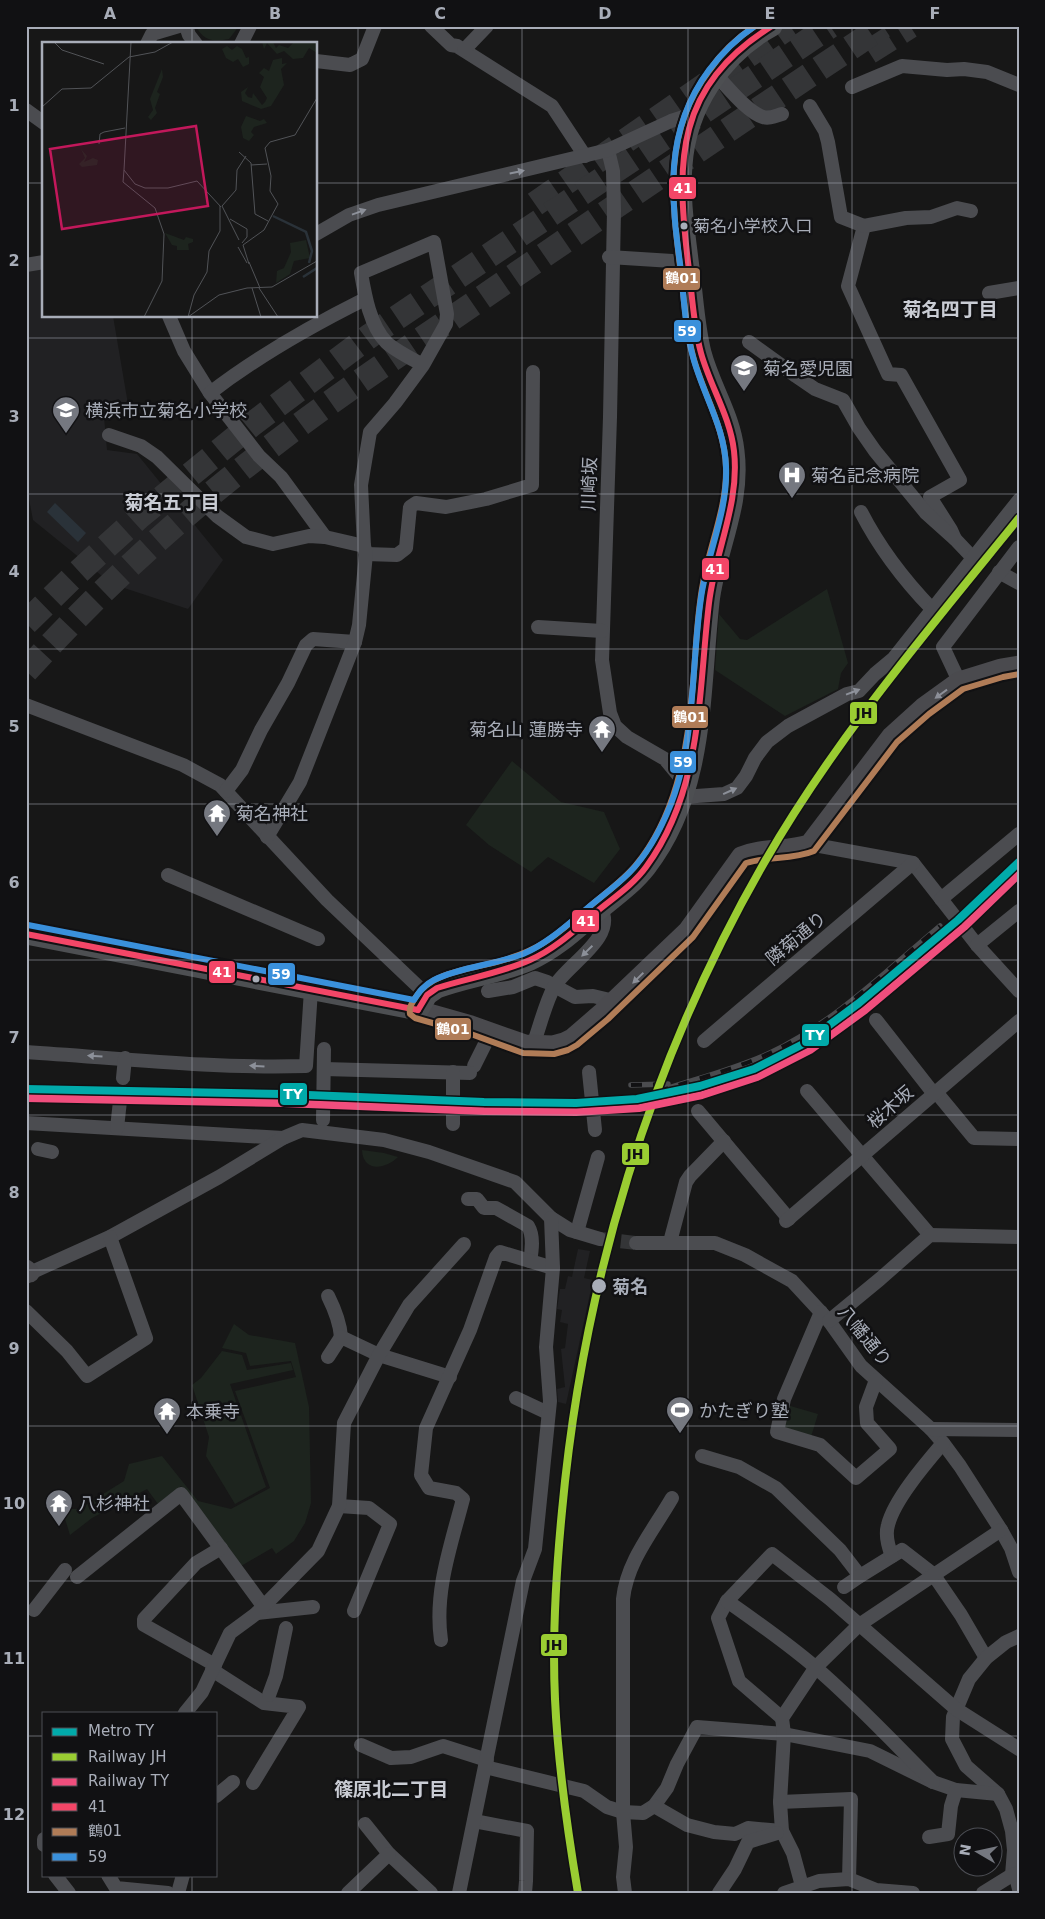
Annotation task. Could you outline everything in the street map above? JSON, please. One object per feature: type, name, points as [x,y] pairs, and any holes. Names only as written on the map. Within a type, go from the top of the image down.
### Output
[{"type":"main road","points":[[26,934],[312,990],[423,1002],[437,988],[446,984],[513,967],[534,958],[560,942],[620,894],[646,867],[670,827],[686,788],[696,743],[711,587],[734,501],[736,470],[728,422],[706,368],[700,346],[682,214],[681,170],[684,143],[693,114],[716,75],[735,52],[772,26]]},
{"type":"street","points":[[147,42],[152,34],[179,26]]},
{"type":"street","points":[[186,26],[189,35],[194,42]]},
{"type":"street","points":[[242,42],[250,26]]},
{"type":"street","points":[[318,61],[350,65],[362,59],[375,26]]},
{"type":"street","points":[[432,26],[451,45],[460,48],[552,106],[586,156]]},
{"type":"street","points":[[442,26],[460,48]]},
{"type":"street","points":[[460,48],[487,26]]},
{"type":"street","points":[[852,87],[902,66],[947,70],[964,68],[987,72],[1019,84]]},
{"type":"street","points":[[716,75],[754,112],[763,117],[770,118],[782,114]]},
{"type":"street","points":[[810,106],[828,142],[841,217],[864,226],[906,218],[930,217],[957,208],[972,211]]},
{"type":"street","points":[[26,110],[42,122]]},
{"type":"street","points":[[318,233],[349,215],[378,205],[608,150],[671,121],[693,114]]},
{"type":"street","name":"川崎坂","points":[[608,150],[613,171],[610,417],[602,660],[610,713],[615,726],[627,737],[665,759],[686,788]]},
{"type":"street","points":[[864,226],[848,286],[888,374],[901,375],[960,480],[930,497],[955,538]]},
{"type":"street","points":[[267,837],[300,782],[355,642],[359,624],[365,550],[361,485],[370,432],[395,403],[423,365],[446,324],[447,314],[434,242],[360,273],[365,299],[386,343],[423,365]]},
{"type":"street","points":[[611,257],[688,262]]},
{"type":"street","points":[[26,265],[42,262]]},
{"type":"street","points":[[989,293],[1019,288]]},
{"type":"street","points":[[210,393],[239,370],[302,331],[365,299]]},
{"type":"street","points":[[170,318],[184,351],[210,393],[259,456],[281,477],[325,538]]},
{"type":"street","points":[[749,342],[816,389],[843,400],[859,428],[875,450],[926,513],[955,538],[973,558]]},
{"type":"street","points":[[109,435],[141,446],[157,457],[217,516],[246,537],[273,544],[309,536],[325,538],[365,550],[397,555],[406,548],[410,507],[416,503],[446,507],[532,485],[533,372]]},
{"type":"street","points":[[686,788],[724,794],[737,788],[767,742],[788,726],[848,694],[859,691],[893,658],[1019,500]]},
{"type":"street","points":[[861,512],[892,565],[932,609]]},
{"type":"street","points":[[959,681],[943,648],[1019,547]]},
{"type":"street","points":[[999,572],[1019,583]]},
{"type":"street","points":[[538,627],[602,631]]},
{"type":"street","points":[[226,791],[242,770],[306,645],[314,639],[355,642]]},
{"type":"street","points":[[809,844],[891,736],[923,707],[959,681],[1001,668],[1019,665]]},
{"type":"street","points":[[26,705],[183,766],[226,791],[423,1002],[491,1032],[525,1044],[553,1045],[583,1036],[614,1001],[687,931],[741,856],[751,852],[809,844],[913,863],[977,945],[1019,991]]},
{"type":"street","points":[[941,899],[1019,834]]},
{"type":"street","name":"隣菊通り","points":[[704,1041],[913,863]]},
{"type":"street","points":[[168,875],[318,939]]},
{"type":"street","points":[[533,1045],[555,986],[568,969],[594,945],[605,922],[601,909]]},
{"type":"street","points":[[977,945],[1019,911]]},
{"type":"street","points":[[488,991],[513,987],[535,978],[575,997],[593,996],[614,1001]]},
{"type":"street","points":[[26,1052],[266,1067],[306,1066],[312,990]]},
{"type":"street","points":[[876,1020],[974,1138],[1019,1139]]},
{"type":"street","name":"桜木坂","points":[[724,1141],[787,1220],[1019,1021]]},
{"type":"street","points":[[324,1070],[453,1072],[472,1070],[491,1032]]},
{"type":"street","points":[[323,1120],[324,1049]]},
{"type":"street","points":[[123,1078],[125,1058]]},
{"type":"street","points":[[453,1072],[453,1124]]},
{"type":"street","points":[[589,1072],[595,1130]]},
{"type":"street","points":[[807,1091],[930,1235]]},
{"type":"street","points":[[117,1128],[120,1101]]},
{"type":"street","points":[[670,1242],[686,1182],[724,1141],[698,1111]]},
{"type":"street","points":[[26,1123],[283,1138]]},
{"type":"street","points":[[27,1273],[110,1237],[219,1177],[283,1138],[302,1130],[384,1140],[429,1152],[515,1182],[551,1220],[570,1230],[600,1239]]},
{"type":"street","points":[[38,1149],[52,1152]]},
{"type":"street","points":[[577,1232],[598,1157]]},
{"type":"street","points":[[468,1199],[477,1199],[484,1208],[496,1208],[528,1226],[532,1248],[530,1261]]},
{"type":"street","points":[[528,1226],[530,1223],[551,1220]]},
{"type":"street","points":[[459,1893],[523,1581],[535,1549],[550,1402],[546,1347],[552,1268],[551,1220]]},
{"type":"street","points":[[876,1380],[866,1407],[866,1423],[890,1449],[856,1478],[820,1445],[777,1432],[784,1399],[825,1316],[880,1279],[930,1235],[1019,1237]]},
{"type":"street","points":[[26,1312],[66,1351],[87,1376],[146,1338],[110,1237]]},
{"type":"street","name":"八幡通り","points":[[636,1243],[715,1243],[747,1253],[792,1280],[825,1316],[861,1366],[931,1428],[943,1443],[1001,1530],[1011,1548],[1019,1572]]},
{"type":"street","points":[[186,1712],[202,1692],[230,1633],[260,1609],[318,1551],[339,1506],[344,1423],[379,1356],[409,1305],[464,1244]]},
{"type":"street","points":[[442,1640],[438,1621],[439,1597],[462,1499],[456,1493],[429,1488],[421,1475],[426,1428],[470,1330],[496,1257],[500,1252],[552,1268]]},
{"type":"street","points":[[328,1296],[335,1310],[341,1337],[328,1356]]},
{"type":"street","points":[[341,1337],[379,1356],[450,1377]]},
{"type":"street","points":[[516,1398],[548,1413]]},
{"type":"street","points":[[931,1428],[1019,1430]]},
{"type":"street","points":[[892,1556],[886,1536],[892,1515],[916,1477],[943,1443]]},
{"type":"street","points":[[702,1456],[740,1467],[776,1488],[840,1550],[860,1576]]},
{"type":"street","points":[[34,1610],[71,1574],[181,1494],[221,1548],[260,1609]]},
{"type":"street","points":[[625,1893],[623,1877],[626,1847],[623,1812],[623,1600],[625,1583],[636,1555],[672,1498]]},
{"type":"street","points":[[339,1506],[369,1508],[390,1524],[354,1610]]},
{"type":"street","points":[[802,1886],[793,1854],[782,1831],[780,1802],[784,1734],[782,1718],[816,1667],[859,1625],[1001,1530]]},
{"type":"street","points":[[221,1548],[196,1563],[144,1619],[144,1625],[214,1668],[264,1703],[298,1707],[253,1783]]},
{"type":"street","points":[[836,1594],[860,1576],[902,1550],[933,1574],[961,1615],[986,1658]]},
{"type":"street","points":[[782,1718],[740,1681],[718,1618],[726,1601],[772,1554],[836,1594],[859,1625],[956,1709],[1019,1749]]},
{"type":"street","points":[[726,1601],[766,1628],[816,1667],[933,1782]]},
{"type":"street","points":[[260,1609],[314,1608]]},
{"type":"street","points":[[269,1696],[276,1676],[286,1628]]},
{"type":"street","points":[[1019,1636],[1006,1642],[986,1658],[969,1679],[953,1717],[952,1739],[966,1766],[998,1794],[1006,1809],[1012,1831],[1019,1890]]},
{"type":"street","points":[[361,1746],[391,1758],[410,1757],[443,1746],[486,1764],[584,1791],[606,1806],[623,1812],[643,1813],[654,1806],[668,1788],[677,1764],[697,1727],[784,1734],[870,1751],[933,1782],[956,1790],[998,1794]]},
{"type":"street","points":[[218,1794],[234,1782]]},
{"type":"street","points":[[929,1837],[948,1834],[951,1806],[956,1790]]},
{"type":"street","points":[[780,1802],[851,1799],[849,1879]]},
{"type":"street","points":[[654,1806],[687,1825],[714,1832],[735,1834],[748,1828],[782,1831]]},
{"type":"street","points":[[474,1821],[527,1831],[524,1893]]},
{"type":"street","points":[[364,1824],[389,1854],[431,1893]]},
{"type":"street","points":[[719,1893],[736,1869],[748,1842],[782,1831]]},
{"type":"street","points":[[348,1893],[389,1854]]},
{"type":"street","points":[[982,1893],[1016,1874]]},
{"type":"street","points":[[56,1876],[69,1893]]},
{"type":"street","points":[[109,1876],[116,1888],[168,1893]]},
{"type":"street","points":[[178,1893],[183,1876]]},
{"type":"street","points":[[784,1893],[819,1881],[849,1879],[876,1890],[913,1893]]},
{"type":"shaded area","points":[[196,26],[239,26],[229,39],[214,40],[202,35]]},
{"type":"shaded area","name":"横浜市立菊名小学校","points":[[42,268],[42,318],[113,318],[130,416],[104,417],[107,450],[137,454],[223,560],[188,609],[112,584],[33,520],[26,483],[26,271]]},
{"type":"shaded area","points":[[55,503],[86,533],[78,542],[47,512]]},
{"type":"shaded area","points":[[827,589],[848,663],[841,673],[838,689],[785,716],[715,670],[719,614],[740,639],[747,640]]},
{"type":"shaded area","points":[[512,761],[561,802],[604,812],[620,849],[594,883],[548,857],[531,872],[489,845],[466,825]]},
{"type":"shaded area","points":[[362,1150],[398,1157],[387,1164],[376,1167],[366,1162]]},
{"type":"shaded area","points":[[578,1249],[590,1251],[584,1278],[593,1280],[566,1404],[558,1402],[557,1389],[565,1387],[561,1349],[565,1348],[568,1324],[560,1322],[562,1310],[557,1309],[560,1289],[565,1289],[568,1276],[572,1277]]},
{"type":"shaded area","points":[[234,1324],[249,1335],[295,1343],[309,1407],[311,1503],[305,1523],[294,1541],[276,1554],[272,1548],[241,1566],[181,1486],[158,1504],[147,1489],[92,1518],[70,1535],[62,1509],[79,1509],[124,1481],[129,1464],[162,1456],[198,1501],[231,1509],[270,1488],[235,1391],[296,1377],[291,1361],[250,1366],[246,1353],[222,1348]]},
{"type":"shaded area","points":[[222,1351],[242,1355],[247,1370],[291,1363],[293,1370],[230,1384],[266,1487],[235,1504],[206,1456],[209,1437],[192,1385],[201,1378]]},
{"type":"shaded area","points":[[787,1405],[818,1414],[811,1437],[783,1428]]},
{"type":"tunnel","points":[[535,204],[790,26]]},
{"type":"tunnel","points":[[26,623],[140,516],[251,425],[371,335],[830,26]]},
{"type":"tunnel","points":[[26,671],[83,611],[142,554],[236,473],[378,369],[883,26]]},
{"type":"tunnel","points":[[869,52],[910,26]]},
{"type":"tunnel","points":[[120,1101],[123,1078]]},
{"type":"tunnel","points":[[600,1239],[636,1243]]},
{"type":"railway","points":[[637,1099],[754,1060],[794,1041],[859,995],[940,926]]},
{"type":"railway","points":[[631,1085],[668,1084]]},
{"type":"metro line","name":"TY","points":[[26,1089],[283,1094],[484,1102],[576,1103],[637,1099],[700,1086],[754,1069],[805,1043],[859,1003],[958,920],[1019,862]]},
{"type":"rail line","name":"JH","points":[[578,1893],[570,1844],[556,1723],[554,1652],[558,1558],[572,1426],[586,1341],[605,1258],[628,1176],[656,1095],[687,1016],[723,938],[764,863],[821,772],[852,729],[917,643],[1019,518]]},
{"type":"rail line","name":"TY","points":[[26,1098],[283,1103],[484,1111],[576,1112],[639,1108],[702,1095],[757,1077],[810,1050],[865,1010],[964,927],[1019,874]]},
{"type":"transit line","name":"鶴01","points":[[755,26],[724,52],[694,95],[677,143],[674,169],[675,221],[689,336],[697,370],[722,439],[725,453],[726,483],[701,597],[687,739],[670,806],[649,846],[631,871],[560,931],[542,944],[519,955],[455,972],[432,982],[415,998],[410,1008],[410,1014],[415,1018],[468,1033],[523,1053],[554,1054],[577,1045],[608,1019],[693,937],[746,863],[763,859],[798,856],[814,851],[897,742],[929,714],[963,689],[1019,674]]},
{"type":"transit line","name":"59","points":[[28,925],[414,1000],[422,989],[434,980],[455,972],[512,958],[540,945],[613,888],[636,866],[648,850],[663,823],[679,779],[685,754],[692,702],[701,598],[721,517],[726,484],[725,452],[722,438],[697,371],[686,325],[673,192],[677,142],[684,117],[694,93],[709,70],[730,46],[755,26]]},
{"type":"transit line","name":"41","points":[[418,1010],[427,995],[437,988],[519,965],[539,956],[564,939],[641,874],[665,837],[678,806],[695,740],[709,603],[730,509],[735,471],[732,438],[705,365],[696,331],[684,225],[682,191],[684,159],[689,129],[700,101],[716,74],[740,49],[772,26]]},
{"type":"transit line","name":"41","points":[[26,934],[418,1010]]},
{"type":"place","name":"菊名小学校入口","points":[[684,226]]},
{"type":"place","name":"菊名愛児園","points":[[744,392]]},
{"type":"place","name":"横浜市立菊名小学校","points":[[66,434]]},
{"type":"place","name":"菊名記念病院","points":[[792,499]]},
{"type":"place","name":"菊名山 蓮勝寺","points":[[602,753]]},
{"type":"place","name":"菊名神社","points":[[217,837]]},
{"type":"place","name":"菊名","points":[[599,1286]]},
{"type":"place","name":"かたぎり塾","points":[[680,1434]]},
{"type":"place","name":"本乗寺","points":[[167,1435]]},
{"type":"place","name":"八杉神社","points":[[59,1527]]},
{"type":"district","name":"菊名四丁目","points":[[950,309]]},
{"type":"district","name":"菊名五丁目","points":[[172,502]]},
{"type":"district","name":"篠原北二丁目","points":[[391,1789]]}]
